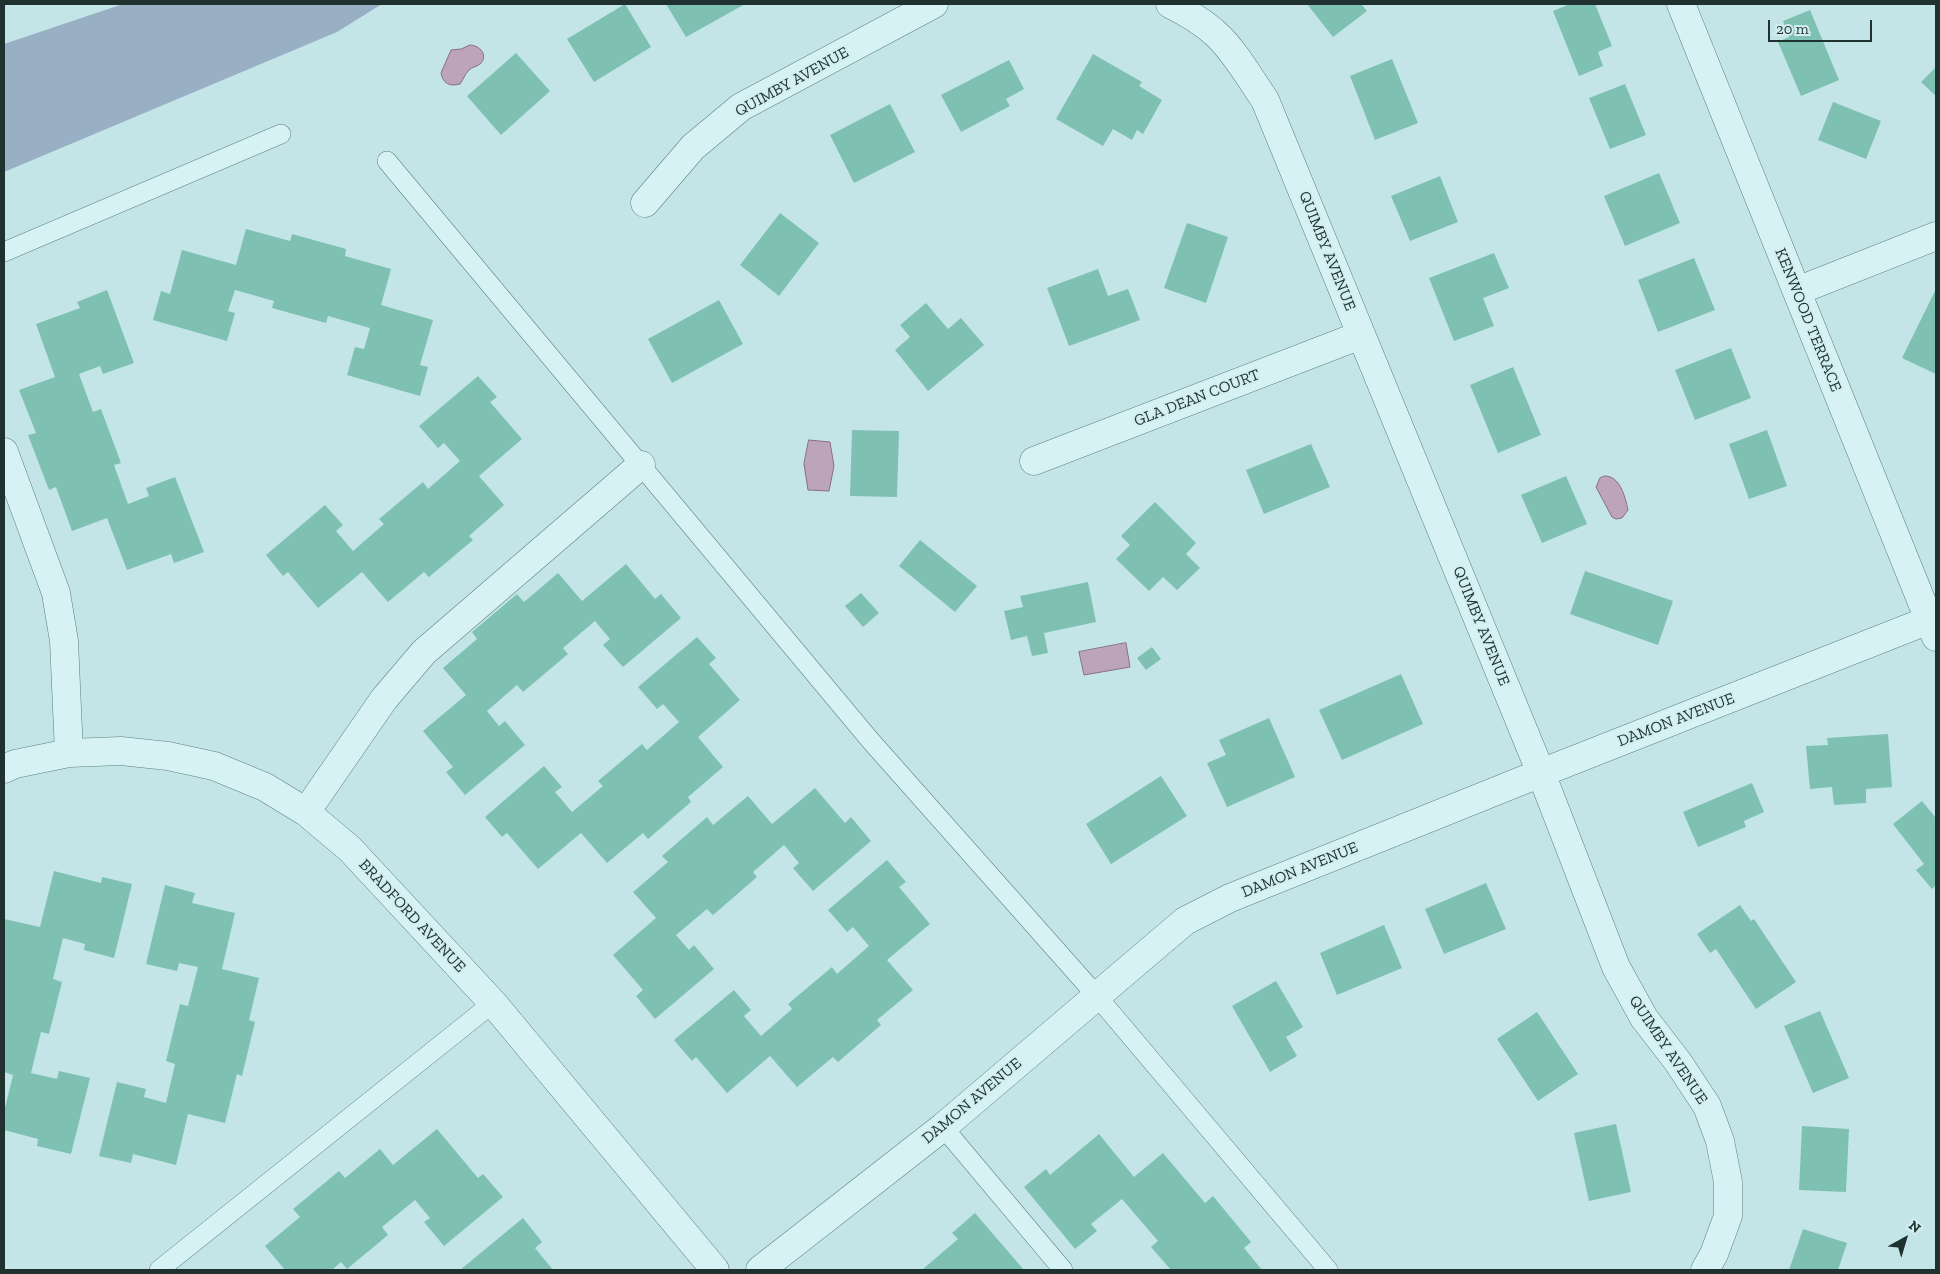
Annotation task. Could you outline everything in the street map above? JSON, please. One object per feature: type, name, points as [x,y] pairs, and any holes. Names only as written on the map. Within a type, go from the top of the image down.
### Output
[{"type":"street","name":"QUIMBY AVENUE","points":[[645,203],[693,147],[741,107],[934,4]]},
{"type":"street","name":"QUIMBY AVENUE","points":[[1170,4],[1184,11],[1217,34],[1265,100],[1542,772],[1616,967],[1644,1018],[1678,1062],[1707,1106],[1720,1141],[1728,1182],[1728,1216],[1714,1254],[1705,1270]]},
{"type":"street","name":"KENWOOD TERRACE","points":[[1680,4],[1933,628]]},
{"type":"street","points":[[1796,291],[1936,236]]},
{"type":"street","name":"GLA DEAN COURT","points":[[1034,461],[1361,335]]},
{"type":"street","points":[[4,452],[56,593],[64,641],[68,753]]},
{"type":"street","points":[[306,812],[384,699],[424,652],[642,465]]},
{"type":"street","name":"DAMON AVENUE","points":[[760,1270],[943,1127],[1185,921],[1230,898],[1542,772],[1933,628]]},
{"type":"street","name":"BRADFORD AVENUE","points":[[4,768],[68,753],[121,751],[168,756],[214,766],[265,787],[306,812],[350,849],[493,1003],[715,1270]]},
{"type":"lane","points":[[4,252],[281,134]]},
{"type":"lane","points":[[387,161],[870,740],[1096,995],[1328,1270]]},
{"type":"lane","points":[[159,1270],[493,1003]]},
{"type":"lane","points":[[943,1127],[1063,1270]]},
{"type":"shaded area","points":[[123,4],[382,4],[337,32],[4,172],[4,44]]},
{"type":"shaded area","points":[[474,45],[482,51],[483,61],[466,73],[460,84],[453,85],[447,83],[441,73],[451,50],[461,49]]},
{"type":"shaded area","points":[[809,440],[830,442],[834,466],[829,491],[808,490],[804,464]]},
{"type":"shaded area","points":[[1605,476],[1614,479],[1621,488],[1628,510],[1622,518],[1616,519],[1612,517],[1596,487],[1600,478]]},
{"type":"shaded area","points":[[1126,643],[1130,667],[1084,675],[1079,652]]},
{"type":"building","points":[[625,4],[651,47],[594,82],[567,39]]},
{"type":"building","points":[[666,4],[745,4],[686,37]]},
{"type":"building","points":[[1307,4],[1361,4],[1367,11],[1333,37]]},
{"type":"building","points":[[1570,4],[1595,4],[1612,46],[1598,52],[1603,66],[1579,76],[1553,11]]},
{"type":"building","points":[[1810,10],[1839,80],[1801,96],[1778,42],[1789,37],[1783,21]]},
{"type":"building","points":[[516,53],[550,91],[501,135],[467,96]]},
{"type":"building","points":[[1093,54],[1142,82],[1139,86],[1162,100],[1143,134],[1137,130],[1132,140],[1113,129],[1103,146],[1056,119]]},
{"type":"building","points":[[1392,59],[1418,123],[1375,140],[1350,76]]},
{"type":"building","points":[[1009,60],[1024,89],[1006,99],[1010,106],[961,132],[941,95]]},
{"type":"building","points":[[1936,67],[1936,96],[1921,82]]},
{"type":"building","points":[[1625,84],[1646,135],[1610,149],[1589,98]]},
{"type":"building","points":[[1833,102],[1881,121],[1866,159],[1818,140]]},
{"type":"building","points":[[890,104],[915,152],[854,183],[830,135]]},
{"type":"building","points":[[1659,173],[1680,223],[1625,246],[1604,196]]},
{"type":"building","points":[[1440,176],[1458,222],[1410,241],[1391,196]]},
{"type":"building","points":[[780,213],[819,243],[779,296],[740,265]]},
{"type":"building","points":[[1187,223],[1228,237],[1206,303],[1164,288]]},
{"type":"building","points":[[246,229],[290,241],[292,234],[346,249],[345,256],[391,269],[381,305],[433,320],[420,365],[428,367],[420,396],[347,375],[355,347],[364,349],[370,328],[328,316],[326,323],[272,308],[274,301],[235,290],[228,311],[235,313],[227,341],[153,320],[161,291],[170,294],[182,250],[236,265]]},
{"type":"building","points":[[1494,253],[1509,288],[1483,298],[1494,326],[1454,341],[1429,278]]},
{"type":"building","points":[[1694,258],[1715,310],[1658,332],[1638,280]]},
{"type":"building","points":[[1098,269],[1108,296],[1128,289],[1140,320],[1069,346],[1047,288]]},
{"type":"building","points":[[107,290],[134,363],[103,374],[100,366],[79,374],[93,412],[101,409],[121,463],[114,465],[128,504],[149,496],[146,488],[175,477],[204,552],[174,563],[171,554],[127,570],[107,518],[72,531],[56,487],[49,490],[28,435],[36,433],[19,390],[55,377],[36,324],[80,308],[77,302]]},
{"type":"building","points":[[1936,291],[1936,374],[1902,358]]},
{"type":"building","points":[[719,300],[743,344],[672,383],[648,339]]},
{"type":"building","points":[[926,303],[948,329],[961,318],[984,345],[928,391],[895,350],[910,337],[900,325]]},
{"type":"building","points":[[1731,348],[1751,398],[1695,420],[1675,370]]},
{"type":"building","points":[[1513,367],[1541,435],[1498,453],[1470,385]]},
{"type":"building","points":[[478,376],[497,397],[490,402],[522,439],[479,476],[504,505],[469,536],[473,540],[429,577],[424,572],[388,602],[362,572],[318,608],[288,572],[283,576],[266,555],[325,505],[343,525],[336,531],[353,551],[384,524],[379,519],[423,482],[428,489],[460,461],[444,443],[438,448],[419,426]]},
{"type":"building","points":[[852,430],[899,431],[897,497],[850,496]]},
{"type":"building","points":[[1767,430],[1787,486],[1749,499],[1729,444]]},
{"type":"building","points":[[1311,444],[1330,487],[1264,514],[1246,470]]},
{"type":"building","points":[[1566,476],[1587,524],[1542,543],[1521,495]]},
{"type":"building","points":[[1155,502],[1196,543],[1186,554],[1200,568],[1177,590],[1163,577],[1149,591],[1116,559],[1130,545],[1121,536]]},
{"type":"building","points":[[920,540],[977,586],[955,612],[899,566]]},
{"type":"building","points":[[626,564],[655,599],[661,594],[681,618],[623,667],[603,645],[610,639],[595,621],[563,648],[568,654],[523,692],[517,685],[487,711],[499,726],[505,721],[525,745],[465,795],[446,772],[453,767],[423,731],[466,695],[443,668],[477,639],[472,632],[517,594],[524,602],[558,573],[582,601]]},
{"type":"building","points":[[1585,571],[1673,601],[1658,645],[1570,614]]},
{"type":"building","points":[[1088,582],[1096,622],[1044,633],[1048,653],[1032,656],[1027,636],[1011,640],[1004,611],[1023,607],[1020,596]]},
{"type":"building","points":[[861,593],[879,613],[863,627],[845,606]]},
{"type":"building","points":[[697,637],[716,658],[709,664],[740,700],[698,737],[723,767],[688,797],[691,802],[648,839],[643,833],[607,863],[581,833],[538,869],[507,833],[502,837],[485,817],[544,766],[562,787],[555,792],[572,812],[603,786],[598,781],[642,744],[647,750],[679,722],[663,704],[657,709],[638,687]]},
{"type":"building","points":[[1152,647],[1161,659],[1146,670],[1137,658]]},
{"type":"building","points":[[1401,674],[1423,724],[1342,760],[1319,710]]},
{"type":"building","points":[[1269,718],[1295,777],[1227,807],[1207,763],[1226,755],[1219,740]]},
{"type":"building","points":[[1888,734],[1892,787],[1866,789],[1866,803],[1834,805],[1832,787],[1810,789],[1806,746],[1828,745],[1827,738]]},
{"type":"building","points":[[1161,776],[1187,816],[1111,864],[1086,824]]},
{"type":"building","points":[[1752,783],[1764,812],[1744,821],[1746,827],[1698,847],[1683,812]]},
{"type":"building","points":[[815,788],[845,823],[851,817],[871,841],[813,891],[793,868],[799,863],[784,845],[753,872],[757,877],[713,915],[707,909],[676,935],[689,950],[694,945],[714,969],[655,1019],[636,996],[643,990],[613,955],[656,918],[633,892],[668,862],[662,856],[707,817],[713,825],[748,796],[772,824]]},
{"type":"building","points":[[1922,801],[1936,818],[1936,885],[1932,889],[1916,870],[1924,864],[1893,824]]},
{"type":"building","points":[[887,860],[906,882],[899,887],[930,924],[887,960],[913,990],[877,1020],[881,1025],[838,1062],[833,1057],[797,1087],[770,1056],[727,1093],[696,1057],[692,1061],[674,1040],[734,990],[751,1010],[744,1016],[761,1036],[792,1009],[788,1004],[832,967],[837,974],[869,946],[853,927],[847,932],[828,910]]},
{"type":"building","points":[[54,871],[101,883],[102,877],[132,884],[114,958],[84,950],[85,944],[63,938],[53,979],[62,982],[49,1034],[41,1032],[31,1073],[57,1079],[59,1071],[90,1078],[71,1154],[37,1146],[38,1139],[4,1130],[4,1112],[13,1075],[4,1072],[4,919],[40,927]]},
{"type":"building","points":[[1486,883],[1506,929],[1444,954],[1425,909]]},
{"type":"building","points":[[165,885],[195,893],[192,903],[235,913],[222,969],[259,978],[249,1020],[255,1022],[242,1076],[237,1074],[225,1123],[188,1114],[176,1165],[133,1154],[131,1163],[99,1156],[117,1082],[146,1089],[144,1097],[166,1103],[175,1064],[166,1061],[180,1004],[188,1006],[198,967],[179,963],[177,971],[146,964]]},
{"type":"building","points":[[1740,905],[1751,921],[1754,919],[1796,982],[1756,1009],[1716,949],[1710,953],[1697,934]]},
{"type":"building","points":[[1384,925],[1402,968],[1337,995],[1320,953]]},
{"type":"building","points":[[1276,981],[1303,1027],[1286,1037],[1297,1056],[1270,1072],[1232,1006]]},
{"type":"building","points":[[1820,1011],[1849,1078],[1813,1093],[1784,1026]]},
{"type":"building","points":[[1537,1012],[1578,1074],[1538,1101],[1497,1039]]},
{"type":"building","points":[[1616,1124],[1631,1192],[1589,1201],[1574,1133]]},
{"type":"building","points":[[1802,1126],[1849,1129],[1846,1192],[1799,1190]]},
{"type":"building","points":[[437,1129],[478,1178],[483,1174],[503,1197],[444,1246],[424,1222],[430,1218],[415,1200],[382,1227],[388,1235],[347,1269],[341,1262],[332,1270],[285,1270],[265,1246],[300,1217],[293,1209],[339,1171],[345,1178],[380,1149],[393,1165]]},
{"type":"building","points":[[1099,1134],[1134,1177],[1163,1153],[1205,1203],[1213,1196],[1251,1242],[1244,1248],[1262,1270],[1171,1270],[1151,1247],[1158,1241],[1122,1199],[1091,1224],[1097,1231],[1075,1249],[1024,1187],[1046,1169],[1050,1175]]},
{"type":"building","points":[[975,1213],[1024,1270],[924,1270],[958,1239],[952,1233]]},
{"type":"building","points":[[523,1218],[542,1242],[535,1248],[553,1270],[460,1270]]},
{"type":"building","points":[[1803,1229],[1847,1243],[1838,1270],[1789,1270]]}]
